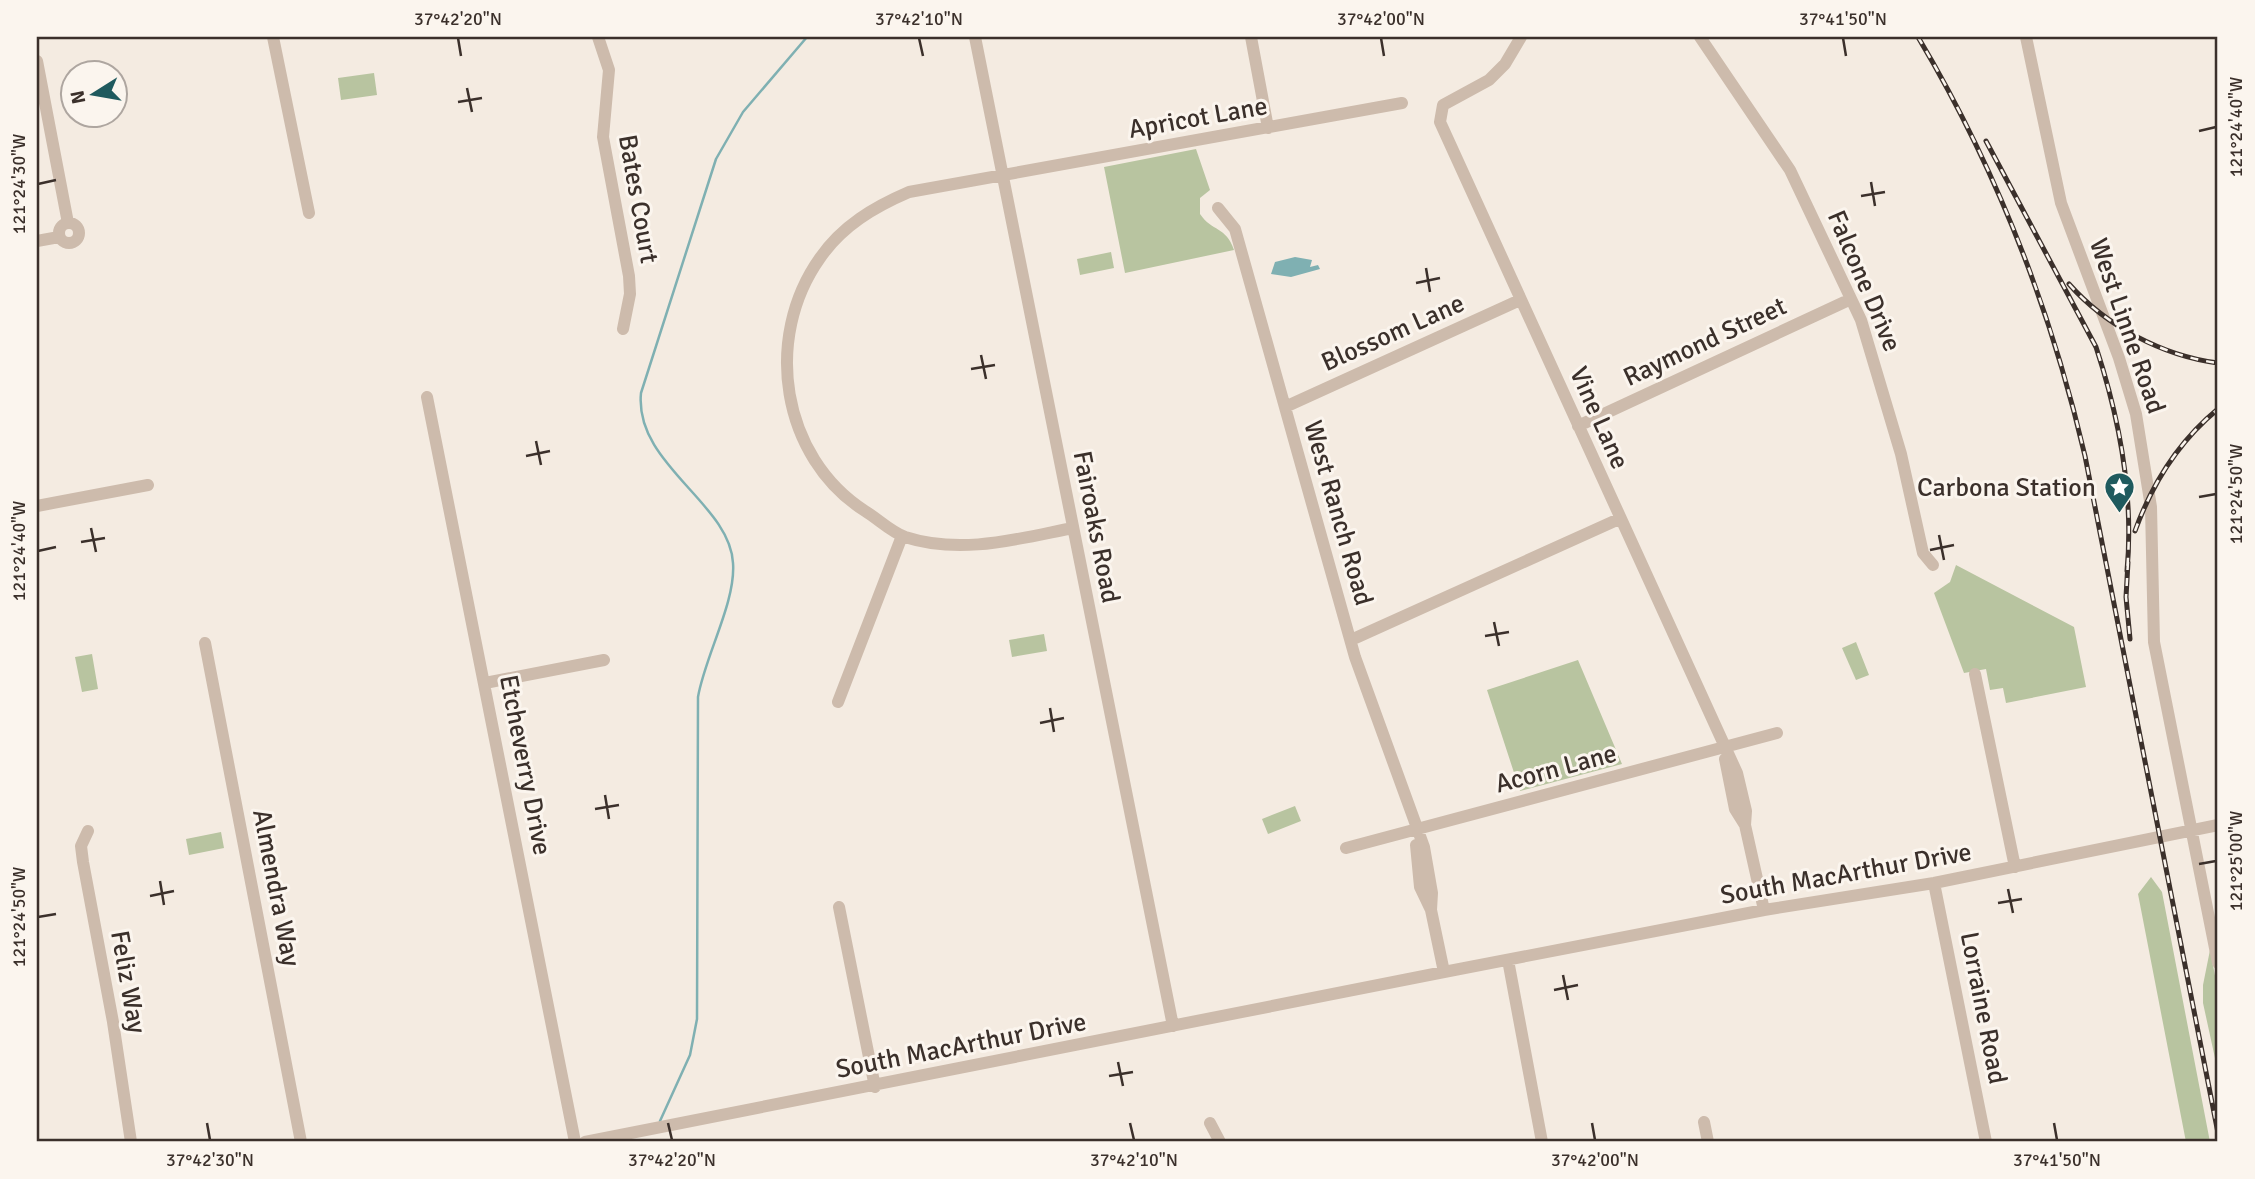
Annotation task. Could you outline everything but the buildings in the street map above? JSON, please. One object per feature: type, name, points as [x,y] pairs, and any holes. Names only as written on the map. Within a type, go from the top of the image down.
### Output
[{"type":"street","points":[[273,37],[309,213]]},
{"type":"street","name":"Bates Court","points":[[598,37],[609,70],[603,137],[629,276],[630,294],[623,329]]},
{"type":"street","name":"Fairoaks Road","points":[[975,37],[1173,1026]]},
{"type":"street","points":[[1251,37],[1268,128]]},
{"type":"street","name":"Vine Lane","points":[[1521,37],[1505,64],[1489,80],[1443,105],[1440,122],[1724,749],[1735,808],[1745,825],[1764,910]]},
{"type":"street","name":"Falcone Drive","points":[[1700,37],[1790,170],[1851,299],[1882,384],[1923,553],[1933,565]]},
{"type":"street","name":"West Linne Road","points":[[2026,37],[2061,203],[2125,375],[2141,439],[2151,518],[2151,605],[2154,642],[2218,963]]},
{"type":"street","points":[[37,61],[68,223]]},
{"type":"street","name":"Apricot Lane","points":[[902,536],[838,489],[805,445],[789,401],[789,332],[796,306],[820,258],[836,238],[864,215],[909,192],[1402,103]]},
{"type":"street","name":"West Ranch Road","points":[[1218,208],[1235,229],[1369,702],[1424,847],[1424,872],[1444,972]]},
{"type":"street","points":[[68,223],[76,225],[78,238],[72,243],[65,243],[59,237],[59,230],[68,223]]},
{"type":"street","points":[[37,241],[59,237]]},
{"type":"street","name":"Raymond Street","points":[[1578,426],[1851,299]]},
{"type":"street","name":"Blossom Lane","points":[[1285,407],[1520,300]]},
{"type":"street","name":"Etcheverry Drive","points":[[427,397],[575,1142]]},
{"type":"street","points":[[37,506],[148,485]]},
{"type":"street","points":[[1351,640],[1619,519]]},
{"type":"street","points":[[838,702],[902,536],[929,543],[993,544],[1073,528]]},
{"type":"street","name":"Almendra Way","points":[[205,643],[301,1142]]},
{"type":"street","points":[[485,683],[604,660]]},
{"type":"street","points":[[1975,674],[2015,867]]},
{"type":"street","name":"Acorn Lane","points":[[1346,848],[1777,733]]},
{"type":"street","points":[[2192,831],[2218,825]]},
{"type":"street","name":"Feliz Way","points":[[88,831],[81,846],[83,862],[113,1022],[131,1142]]},
{"type":"street","name":"South MacArthur Drive","points":[[1508,960],[1764,910],[1934,883],[2192,831]]},
{"type":"street","name":"Lorraine Road","points":[[1934,883],[1986,1142]]},
{"type":"street","points":[[839,907],[875,1087]]},
{"type":"street","points":[[1444,972],[1508,960],[1542,1142]]},
{"type":"street","name":"South MacArthur Drive","points":[[585,1142],[875,1087],[1444,972]]},
{"type":"street","points":[[1704,1122],[1708,1142]]},
{"type":"street","points":[[1210,1123],[1220,1142]]},
{"type":"green space","points":[[374,73],[377,95],[341,100],[338,78]]},
{"type":"green space","points":[[1196,149],[1210,190],[1200,198],[1200,214],[1227,237],[1234,250],[1125,273],[1104,167]]},
{"type":"green space","points":[[1111,252],[1114,268],[1080,275],[1077,259]]},
{"type":"green space","points":[[1956,565],[2074,627],[2086,687],[2006,703],[2003,688],[1990,690],[1986,669],[1964,673],[1934,593],[1950,582]]},
{"type":"green space","points":[[1044,634],[1047,651],[1012,657],[1009,640]]},
{"type":"green space","points":[[1856,642],[1869,675],[1856,680],[1842,648]]},
{"type":"green space","points":[[92,654],[98,689],[82,692],[75,657]]},
{"type":"green space","points":[[1578,660],[1622,764],[1520,791],[1487,690]]},
{"type":"green space","points":[[1295,806],[1301,821],[1268,834],[1262,819]]},
{"type":"green space","points":[[221,832],[224,848],[189,855],[186,839]]},
{"type":"green space","points":[[2151,877],[2162,892],[2210,1142],[2186,1142],[2138,894]]},
{"type":"green space","points":[[2210,950],[2218,991],[2218,1072],[2203,1003],[2203,985]]},
{"type":"water","points":[[1295,257],[1312,260],[1310,267],[1318,265],[1320,269],[1291,277],[1271,274],[1275,262]]},
{"type":"waterway","points":[[660,1121],[690,1055],[697,1019],[698,697],[730,595],[733,563],[728,541],[716,521],[666,462],[652,441],[643,418],[641,393],[716,159],[743,112],[807,37]]},
{"type":"railway","points":[[1918,37],[1972,137],[2018,239],[2071,400],[2085,456],[2218,1133]]},
{"type":"railway","points":[[1986,141],[2096,347],[2105,374],[2127,486],[2127,571]]},
{"type":"railway","points":[[2069,284],[2100,313],[2137,337],[2177,354],[2218,363]]},
{"type":"railway","points":[[2135,531],[2168,464],[2191,435],[2218,409]]},
{"type":"railway","points":[[2128,562],[2126,597],[2130,639]]},
{"type":"place","name":"Carbona Station","points":[[2119,515]]}]
